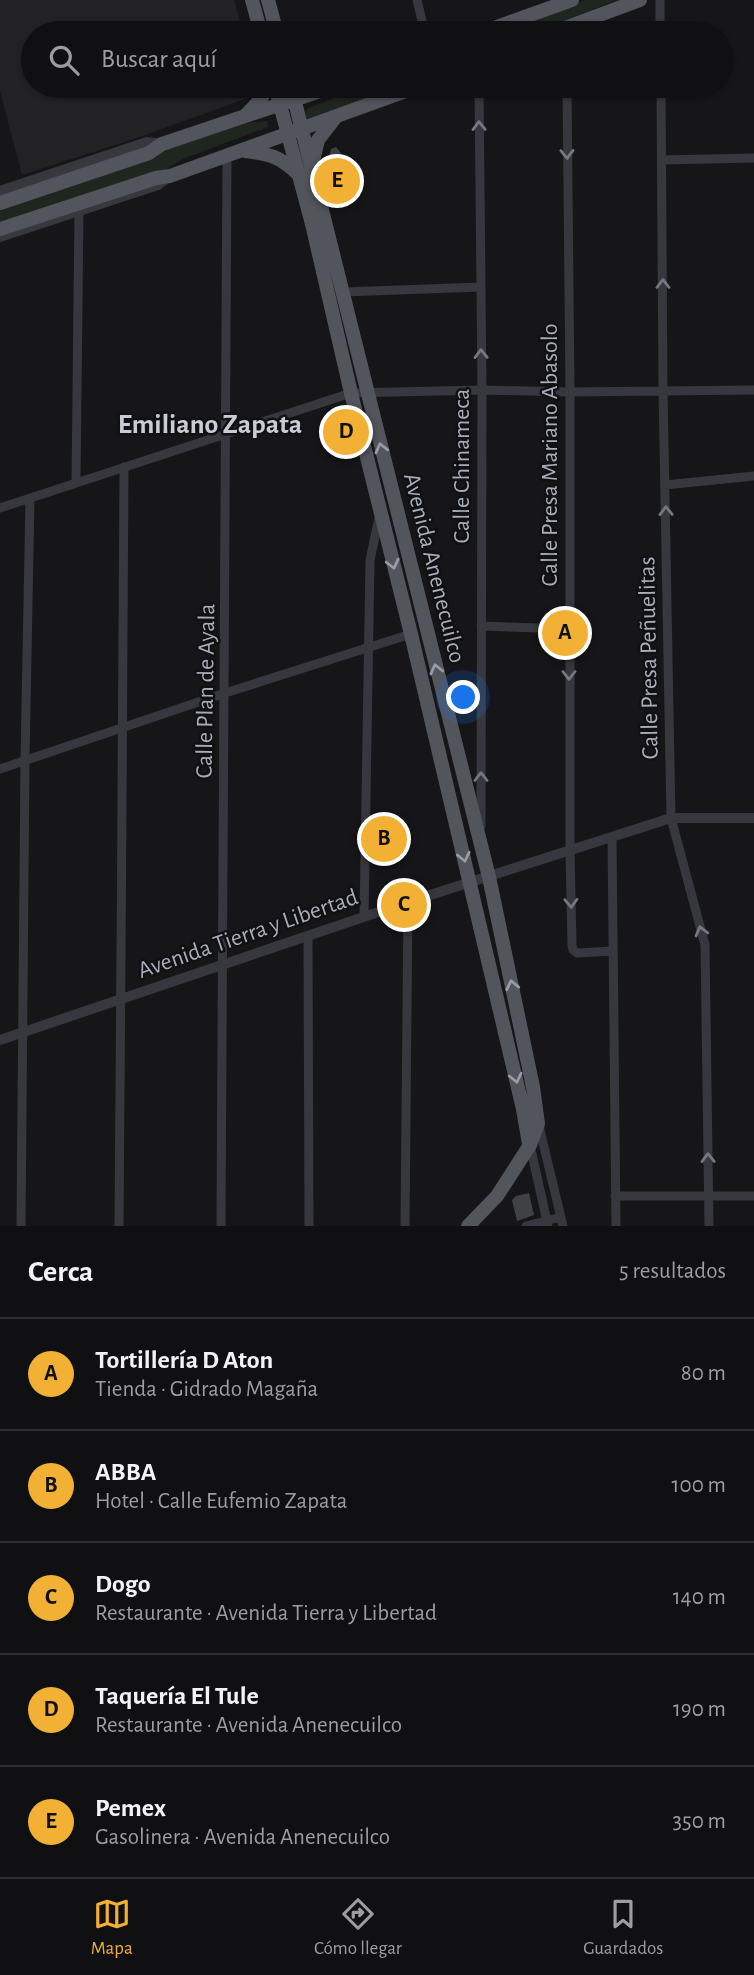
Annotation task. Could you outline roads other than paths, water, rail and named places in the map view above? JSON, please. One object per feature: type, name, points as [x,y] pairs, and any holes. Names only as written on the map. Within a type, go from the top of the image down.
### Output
[{"type":"main road","points":[[252,0],[258,21]]},
{"type":"main road","points":[[268,0],[274,21]]},
{"type":"main road","points":[[509,21],[552,3],[572,0]]},
{"type":"main road","points":[[588,21],[640,0]]},
{"type":"main road","points":[[244,117],[262,98]]},
{"type":"main road","points":[[0,203],[149,153],[162,144],[244,117],[287,98]]},
{"type":"main road","name":"Avenida Anenecuilco","points":[[289,98],[296,131],[300,176],[470,882],[530,1145]]},
{"type":"main road","points":[[0,229],[76,208],[387,98]]},
{"type":"main road","points":[[312,167],[318,140],[335,117]]},
{"type":"main road","name":"Avenida Anenecuilco","points":[[296,131],[312,167],[489,877],[533,1087],[538,1124]]},
{"type":"main road","points":[[234,153],[263,153],[278,158],[300,176]]},
{"type":"main road","points":[[468,1226],[497,1196],[530,1145],[538,1124]]},
{"type":"street","points":[[417,0],[422,21]]},
{"type":"street","points":[[660,0],[660,21]]},
{"type":"street","name":"Calle Chinameca","points":[[479,98],[482,390],[481,846]]},
{"type":"street","name":"Calle Presa Mariano Abasolo","points":[[567,98],[570,852],[573,950],[577,954],[613,951]]},
{"type":"street","name":"Calle Presa Peñuelitas","points":[[661,98],[663,391],[671,818],[705,945],[709,1226]]},
{"type":"street","points":[[0,191],[147,142],[162,144]]},
{"type":"street","name":"Calle Plan de Ayala","points":[[221,1226],[228,433],[234,153]]},
{"type":"street","points":[[662,160],[754,158]]},
{"type":"street","points":[[0,237],[76,208],[76,482]]},
{"type":"street","points":[[343,292],[481,287]]},
{"type":"street","points":[[0,508],[351,393],[754,390]]},
{"type":"street","points":[[119,1226],[124,467]]},
{"type":"street","points":[[665,485],[754,477]]},
{"type":"street","points":[[21,1226],[30,498]]},
{"type":"street","points":[[364,917],[370,560],[380,513]]},
{"type":"street","points":[[481,626],[569,629]]},
{"type":"street","points":[[0,769],[411,634]]},
{"type":"street","name":"Avenida Tierra y Libertad","points":[[0,1040],[408,902],[671,818],[754,818]]},
{"type":"street","points":[[612,838],[615,1226]]},
{"type":"street","points":[[405,1226],[408,902]]},
{"type":"street","points":[[308,936],[309,1226]]},
{"type":"street","name":"Avenida Anenecuilco","points":[[538,1124],[562,1221]]},
{"type":"street","name":"Avenida Anenecuilco","points":[[530,1145],[547,1223]]},
{"type":"street","points":[[615,1196],[754,1196]]},
{"type":"street","points":[[526,1226],[562,1221]]},
{"type":"place","name":"Pemex","points":[[337,181]]},
{"type":"place","name":"Taquería El Tule","points":[[346,432]]},
{"type":"place","name":"Tortillería D Aton","points":[[565,633]]},
{"type":"place","name":"ABBA","points":[[384,839]]},
{"type":"place","name":"Dogo","points":[[404,905]]},
{"type":"district","name":"Emiliano Zapata","points":[[210,425]]}]
